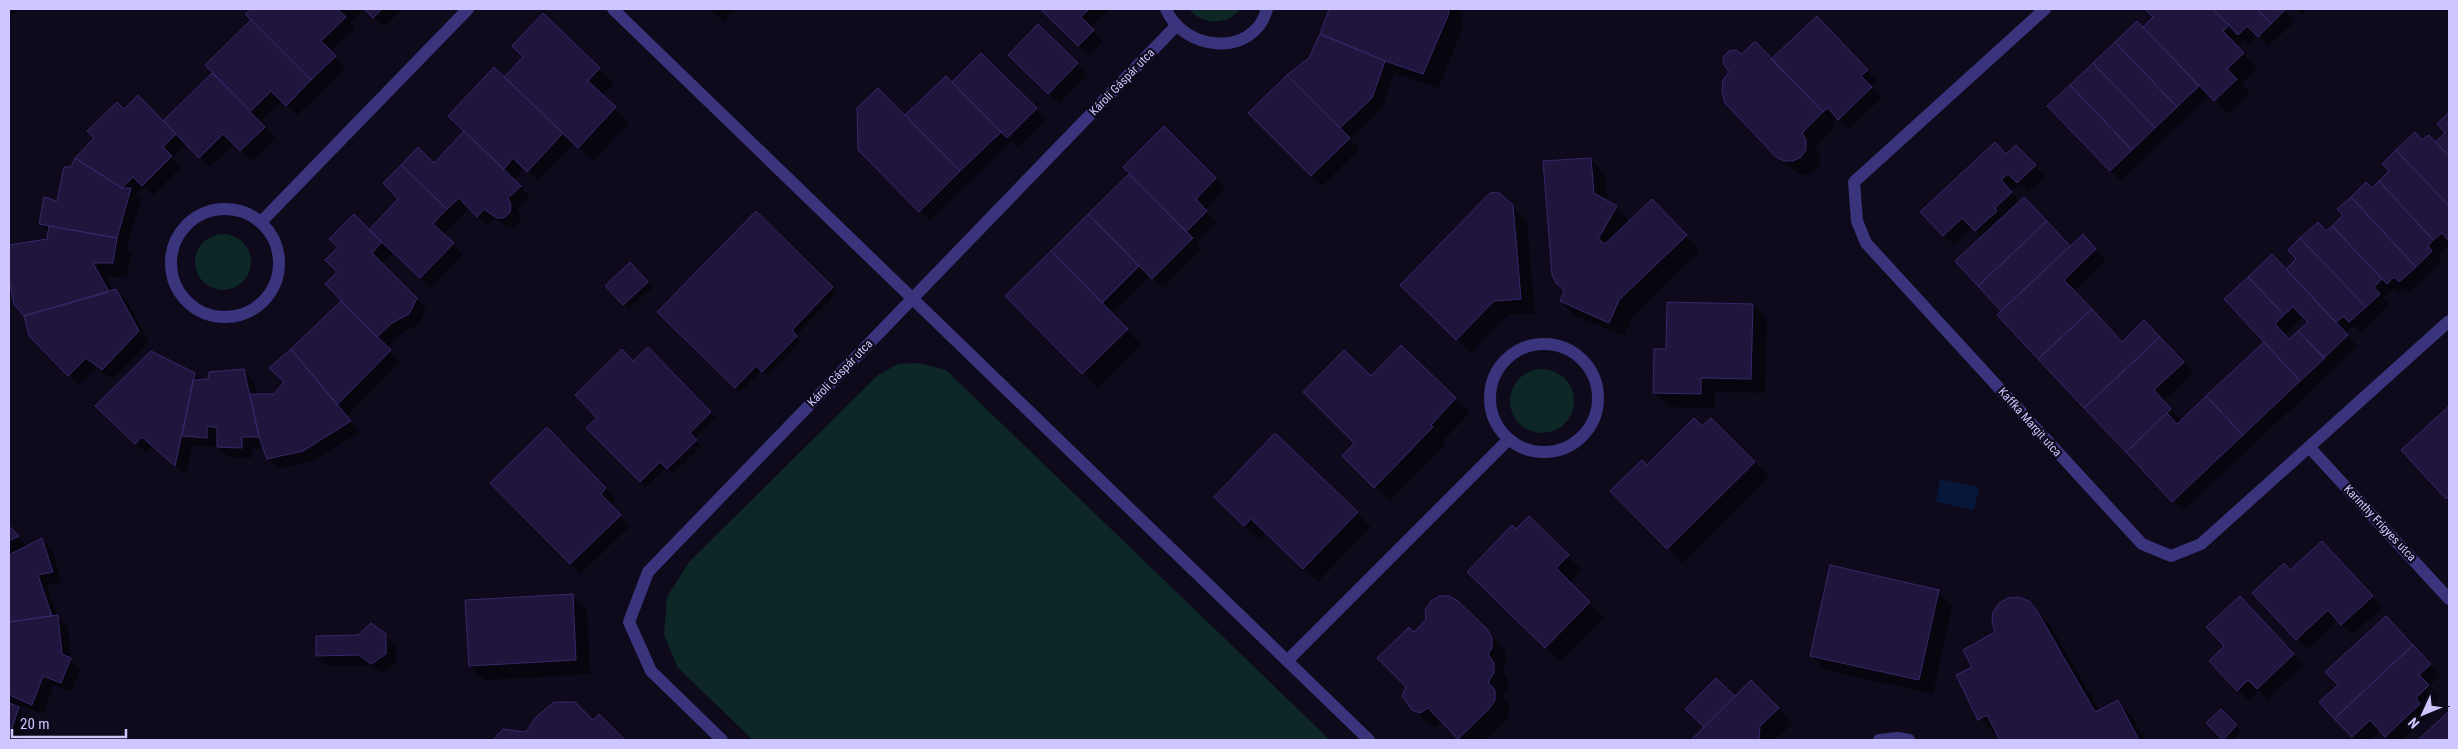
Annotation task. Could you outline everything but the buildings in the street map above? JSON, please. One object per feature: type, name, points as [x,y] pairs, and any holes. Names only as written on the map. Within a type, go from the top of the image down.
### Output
[{"type":"street","points":[[261,222],[468,9]]},
{"type":"street","points":[[613,9],[1369,740]]},
{"type":"street","points":[[1166,9],[1176,26],[1191,37],[1207,44],[1225,44],[1242,38],[1256,28],[1268,9]]},
{"type":"street","name":"Kaffka Margit utca","points":[[2045,9],[1854,182],[1857,221],[1866,243],[2142,544],[2171,556],[2201,544],[2449,321]]},
{"type":"street","name":"Károli Gáspár utca","points":[[722,740],[651,671],[629,622],[648,572],[1176,26]]},
{"type":"street","points":[[228,209],[246,212],[261,222],[272,236],[279,252],[279,270],[274,287],[264,301],[250,312],[233,317],[215,316],[198,310],[184,299],[175,284],[171,266],[173,248],[181,232],[194,218],[210,211],[228,209]]},
{"type":"street","points":[[1539,344],[1557,346],[1574,353],[1586,365],[1595,380],[1598,398],[1596,415],[1587,431],[1575,443],[1559,451],[1542,453],[1524,449],[1509,439],[1497,426],[1490,409],[1490,391],[1495,373],[1506,359],[1521,349],[1539,344]]},
{"type":"street","points":[[1287,661],[1509,439]]},
{"type":"street","name":"Karinthy Frigyes utca","points":[[2310,448],[2449,599]]},
{"type":"street","points":[[1879,740],[1898,738],[1908,740]]},
{"type":"green space","points":[[1189,9],[1240,9],[1235,15],[1222,21],[1208,21],[1200,18]]},
{"type":"green space","points":[[223,234],[234,236],[243,242],[249,251],[251,262],[249,273],[243,282],[234,288],[223,290],[212,288],[203,282],[197,273],[195,262],[197,251],[203,242],[212,236]]},
{"type":"green space","points":[[918,363],[946,370],[1330,740],[753,740],[678,668],[664,635],[667,597],[689,562],[878,375],[898,364]]},
{"type":"green space","points":[[1536,369],[1548,369],[1565,378],[1572,389],[1574,401],[1572,413],[1565,424],[1548,433],[1536,433],[1524,428],[1515,419],[1510,407],[1510,395],[1515,383],[1524,374]]},
{"type":"water","points":[[1940,479],[1979,487],[1974,510],[1936,502]]}]
